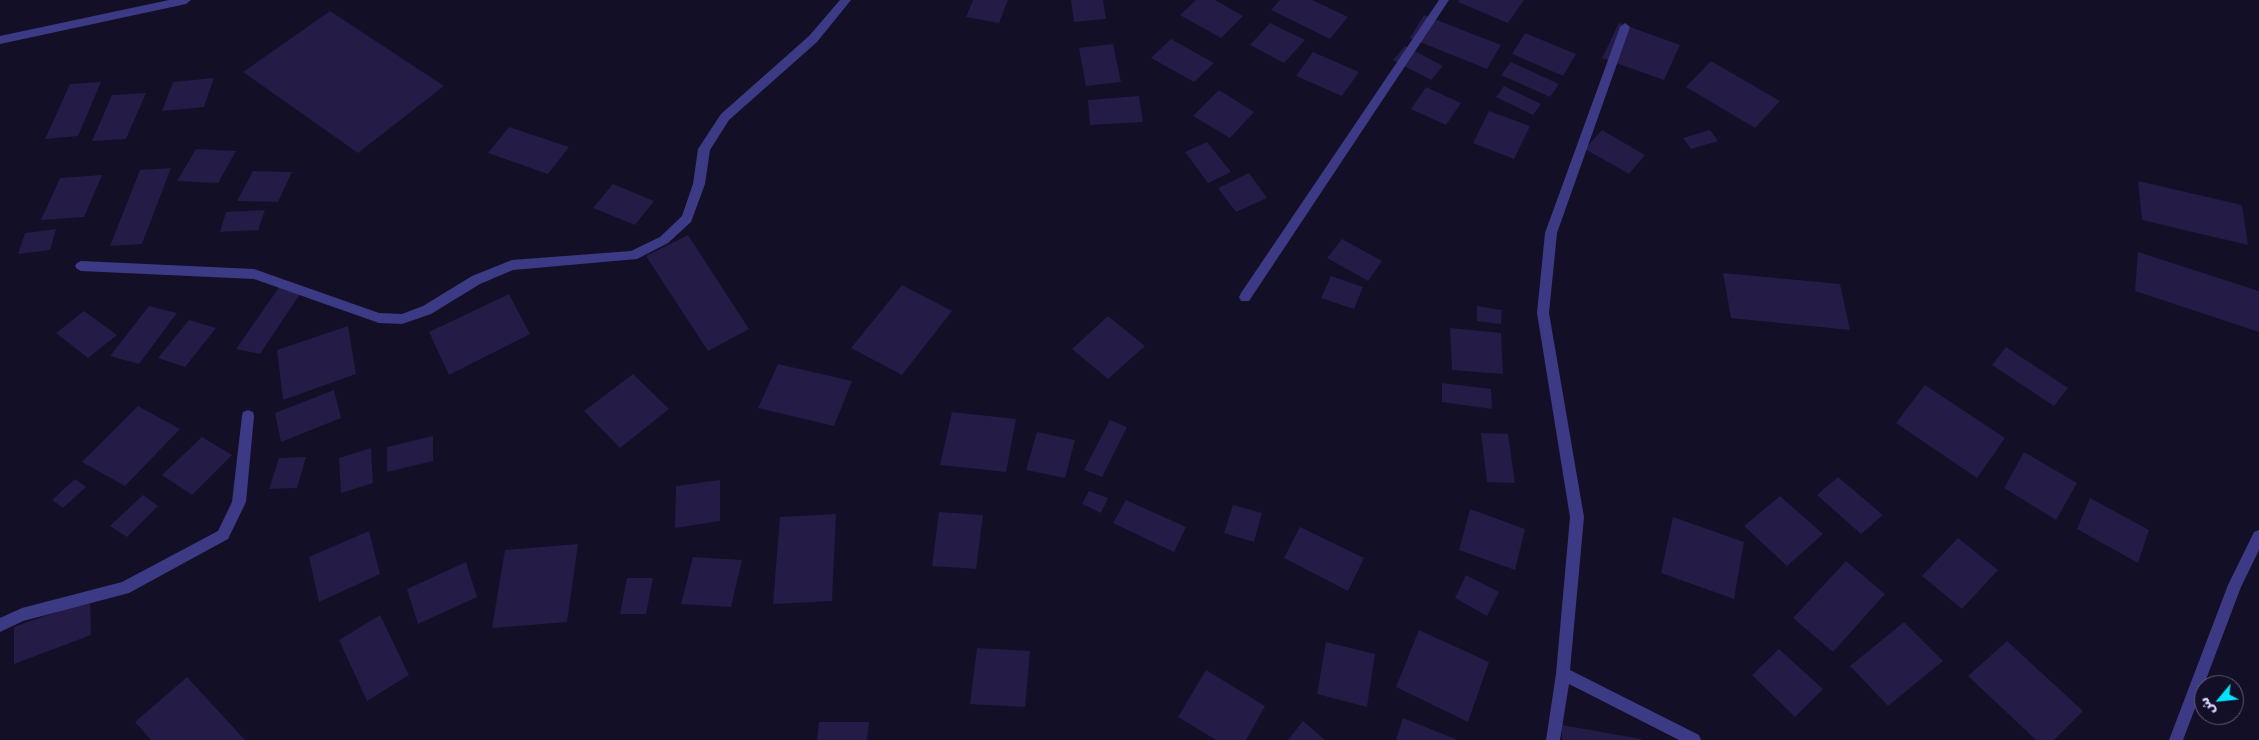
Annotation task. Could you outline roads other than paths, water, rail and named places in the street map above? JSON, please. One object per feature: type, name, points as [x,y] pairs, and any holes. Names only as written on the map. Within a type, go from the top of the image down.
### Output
[{"type":"street","points":[[0,40],[186,0]]},
{"type":"street","points":[[81,266],[254,274],[379,318],[402,319],[427,310],[476,280],[512,265],[633,256],[664,240],[687,219],[699,184],[704,149],[724,117],[813,39],[846,0]]},
{"type":"street","points":[[1245,297],[1444,0]]},
{"type":"street","points":[[1553,740],[1563,674],[1578,517],[1543,312],[1550,233],[1625,27]]},
{"type":"street","points":[[0,626],[22,615],[124,588],[222,535],[239,502],[248,416]]},
{"type":"street","points":[[2176,740],[2235,585],[2259,536]]},
{"type":"street","points":[[1563,674],[1694,740]]}]
